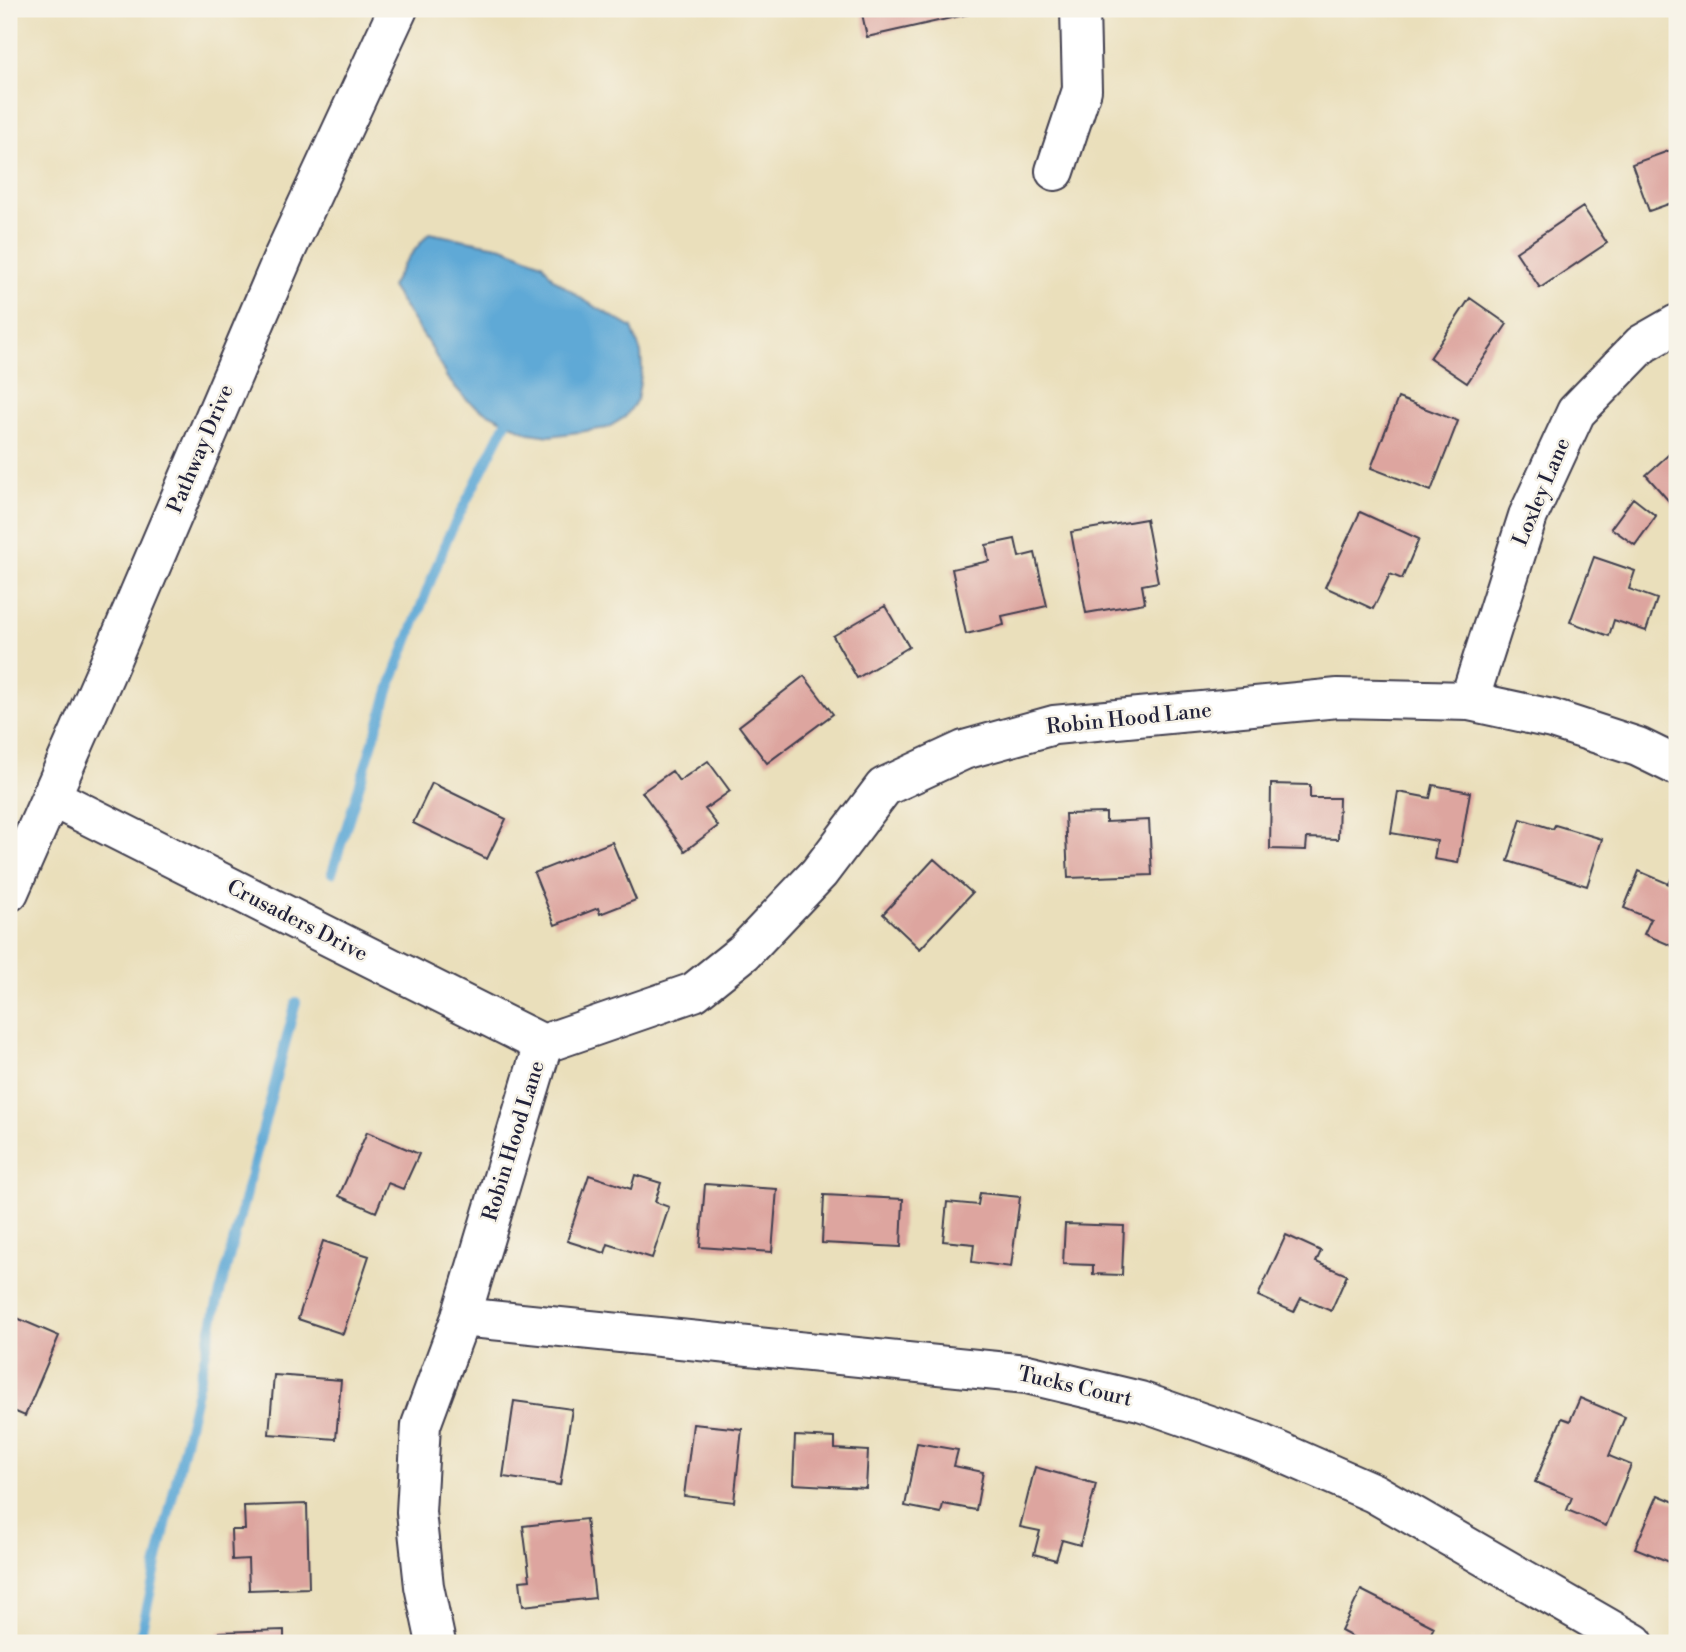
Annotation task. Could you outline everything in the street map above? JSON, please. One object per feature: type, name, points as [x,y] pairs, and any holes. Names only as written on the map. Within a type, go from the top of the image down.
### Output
[{"type":"street","name":"Pathway Drive","points":[[9,892],[284,255],[398,9]]},
{"type":"street","points":[[1055,171],[1082,90],[1080,9]]},
{"type":"street","name":"Loxley Lane","points":[[1469,701],[1528,516],[1576,412],[1642,344],[1677,324]]},
{"type":"street","name":"Robin Hood Lane","points":[[436,1643],[424,1586],[416,1512],[421,1424],[461,1317],[543,1044],[694,992],[744,951],[819,873],[884,788],[964,750],[1054,725],[1338,698],[1469,701],[1552,719],[1638,747],[1677,766]]},
{"type":"street","name":"Crusaders Drive","points":[[51,797],[543,1044]]},
{"type":"street","name":"Tucks Court","points":[[461,1317],[1027,1374],[1140,1401],[1255,1441],[1374,1493],[1634,1643]]},
{"type":"water","points":[[429,233],[503,247],[542,263],[553,278],[582,299],[632,328],[641,353],[642,369],[637,400],[625,417],[607,428],[550,436],[529,433],[480,409],[466,399],[447,378],[432,349],[391,287],[404,263]]},
{"type":"building","points":[[861,9],[987,9],[987,10],[867,37]]},
{"type":"building","points":[[1677,148],[1677,201],[1649,211],[1632,164]]},
{"type":"building","points":[[1583,207],[1607,243],[1540,288],[1516,252]]},
{"type":"building","points":[[1470,298],[1507,324],[1467,383],[1430,358]]},
{"type":"building","points":[[1398,398],[1458,421],[1431,491],[1371,468]]},
{"type":"building","points":[[1677,447],[1677,504],[1674,507],[1646,475]]},
{"type":"building","points":[[1633,498],[1656,516],[1635,545],[1611,528]]},
{"type":"building","points":[[1360,512],[1419,539],[1402,579],[1390,574],[1373,609],[1325,587]]},
{"type":"building","points":[[1146,519],[1158,582],[1142,585],[1145,603],[1086,613],[1071,532]]},
{"type":"building","points":[[1015,539],[1019,557],[1035,553],[1047,606],[1002,616],[1004,625],[966,634],[952,569],[989,561],[986,545]]},
{"type":"building","points":[[1594,557],[1635,571],[1629,589],[1657,599],[1646,631],[1614,620],[1609,636],[1570,622]]},
{"type":"building","points":[[885,606],[909,647],[857,678],[833,636]]},
{"type":"building","points":[[804,676],[833,714],[767,763],[739,726]]},
{"type":"building","points":[[708,761],[730,791],[705,809],[718,826],[685,851],[642,792],[672,771],[679,781]]},
{"type":"building","points":[[432,783],[506,819],[487,859],[413,823]]},
{"type":"building","points":[[1271,784],[1310,785],[1310,798],[1339,798],[1338,839],[1307,838],[1306,850],[1270,849]]},
{"type":"building","points":[[1433,785],[1470,792],[1458,863],[1434,859],[1437,841],[1391,833],[1398,792],[1430,798]]},
{"type":"building","points":[[1106,813],[1106,822],[1149,820],[1152,875],[1068,878],[1065,814]]},
{"type":"building","points":[[1521,819],[1553,829],[1555,825],[1602,839],[1587,886],[1508,861]]},
{"type":"building","points":[[612,842],[636,900],[600,914],[598,908],[555,925],[534,873]]},
{"type":"building","points":[[934,859],[972,893],[920,949],[883,914]]},
{"type":"building","points":[[1677,867],[1677,948],[1644,934],[1651,919],[1624,908],[1639,871],[1669,884]]},
{"type":"building","points":[[367,1132],[419,1154],[403,1189],[388,1183],[376,1212],[339,1196]]},
{"type":"building","points":[[589,1175],[631,1189],[635,1175],[661,1183],[655,1202],[669,1207],[652,1258],[608,1244],[605,1253],[567,1241]]},
{"type":"building","points":[[705,1184],[777,1189],[772,1252],[700,1247]]},
{"type":"building","points":[[980,1193],[1020,1197],[1011,1267],[972,1262],[974,1244],[943,1241],[947,1202],[978,1205]]},
{"type":"building","points":[[824,1195],[903,1199],[901,1247],[822,1243]]},
{"type":"building","points":[[1065,1224],[1124,1226],[1122,1275],[1093,1274],[1093,1265],[1063,1264]]},
{"type":"building","points":[[1286,1235],[1321,1251],[1316,1262],[1347,1275],[1331,1311],[1301,1298],[1294,1312],[1258,1296]]},
{"type":"building","points":[[323,1241],[369,1256],[343,1334],[298,1319]]},
{"type":"building","points":[[10,1315],[59,1336],[25,1416],[9,1409]]},
{"type":"building","points":[[274,1375],[341,1380],[336,1439],[269,1434]]},
{"type":"building","points":[[1580,1398],[1625,1417],[1609,1456],[1631,1465],[1606,1526],[1567,1510],[1572,1497],[1535,1482],[1562,1418],[1570,1421]]},
{"type":"building","points":[[514,1401],[572,1409],[560,1485],[503,1477]]},
{"type":"building","points":[[693,1424],[742,1429],[734,1502],[684,1496]]},
{"type":"building","points":[[795,1436],[835,1438],[835,1449],[868,1451],[866,1488],[793,1484]]},
{"type":"building","points":[[917,1443],[958,1450],[954,1466],[983,1472],[976,1510],[943,1504],[941,1513],[905,1506]]},
{"type":"building","points":[[1035,1467],[1096,1484],[1080,1545],[1062,1540],[1056,1560],[1034,1554],[1040,1531],[1020,1527]]},
{"type":"building","points":[[1658,1495],[1677,1503],[1677,1565],[1635,1548]]},
{"type":"building","points":[[307,1504],[309,1588],[249,1590],[248,1559],[232,1560],[231,1530],[245,1530],[244,1506]]},
{"type":"building","points":[[586,1519],[595,1598],[523,1606],[520,1581],[530,1580],[523,1526]]},
{"type":"building","points":[[1361,1590],[1434,1627],[1426,1643],[1364,1643],[1341,1631]]},
{"type":"building","points":[[284,1630],[284,1643],[219,1643],[219,1632]]},
{"type":"waterway","points":[[332,873],[392,681],[447,539],[513,409]]},
{"type":"waterway","points":[[136,1643],[142,1629],[215,1312],[296,1002]]}]
